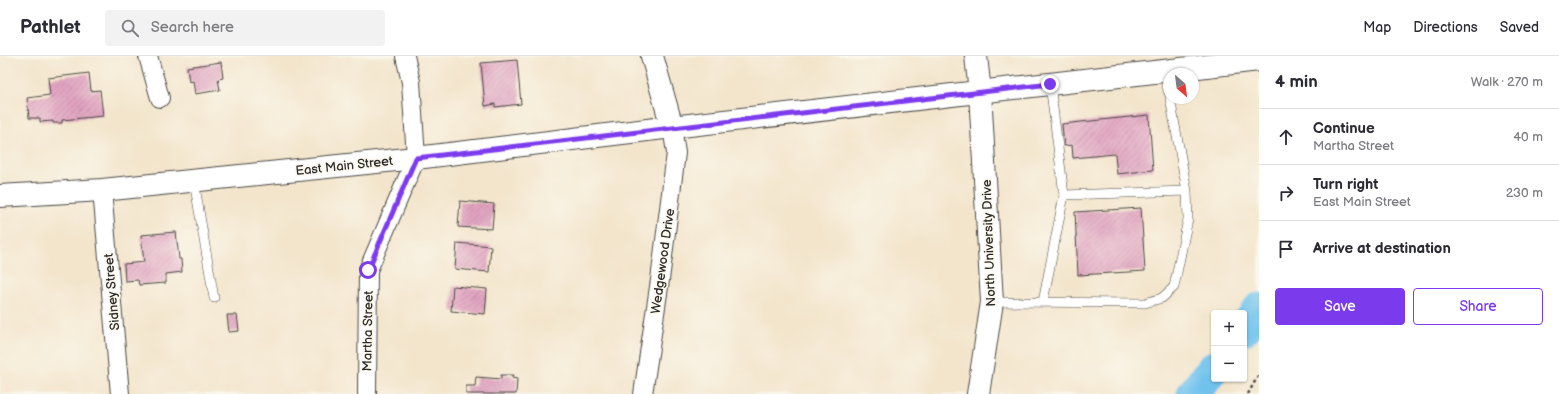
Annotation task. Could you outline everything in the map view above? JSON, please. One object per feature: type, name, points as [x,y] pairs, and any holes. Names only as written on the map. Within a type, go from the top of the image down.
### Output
[{"type":"main road","points":[[652,56],[672,127]]},
{"type":"main road","name":"North University Drive","points":[[976,56],[980,92],[992,302],[978,394]]},
{"type":"main road","name":"East Main Street","points":[[1191,68],[1259,60]]},
{"type":"main road","name":"East Main Street","points":[[0,196],[102,190],[416,158],[672,127],[1163,71]]},
{"type":"street","points":[[148,56],[160,98]]},
{"type":"street","points":[[406,56],[411,82],[416,158]]},
{"type":"street","name":"Wedgewood Drive","points":[[643,394],[660,280],[676,153],[672,127]]},
{"type":"street","name":"Martha Street","points":[[367,394],[368,270],[416,158]]},
{"type":"street","name":"Sidney Street","points":[[102,190],[120,394]]},
{"type":"lane","points":[[1043,302],[1064,195],[1050,84]]},
{"type":"lane","points":[[992,302],[1145,303],[1162,298],[1174,288],[1188,219],[1187,191],[1171,104]]},
{"type":"lane","points":[[194,180],[214,298]]},
{"type":"lane","points":[[1064,195],[1187,191]]},
{"type":"path","points":[[1248,394],[1259,374]]},
{"type":"building","points":[[517,60],[521,104],[495,107],[495,104],[485,106],[481,63]]},
{"type":"building","points":[[221,62],[223,78],[218,79],[220,90],[195,94],[193,81],[189,82],[187,67]]},
{"type":"building","points":[[89,73],[91,91],[100,90],[103,116],[62,120],[62,123],[53,123],[53,121],[40,122],[40,118],[29,118],[27,98],[50,95],[48,78]]},
{"type":"building","points":[[1149,115],[1153,170],[1117,174],[1115,154],[1073,158],[1072,145],[1064,146],[1062,124]]},
{"type":"building","points":[[460,201],[494,204],[492,229],[458,227]]},
{"type":"building","points":[[1141,208],[1145,271],[1078,275],[1075,212]]},
{"type":"building","points":[[176,232],[182,272],[166,274],[166,283],[139,285],[138,280],[125,281],[124,264],[144,262],[141,235]]},
{"type":"building","points":[[457,243],[491,246],[489,272],[455,269]]},
{"type":"building","points":[[453,286],[487,289],[485,314],[451,311]]},
{"type":"building","points":[[227,315],[237,315],[239,331],[229,332]]},
{"type":"building","points":[[501,375],[513,375],[512,378],[517,379],[516,394],[466,394],[466,386],[475,386],[476,377],[501,379]]},
{"type":"waterway","points":[[1247,325],[1259,309]]},
{"type":"waterway","points":[[1193,394],[1211,371]]},
{"type":"route","points":[[368,270],[416,158],[1050,84]]}]
